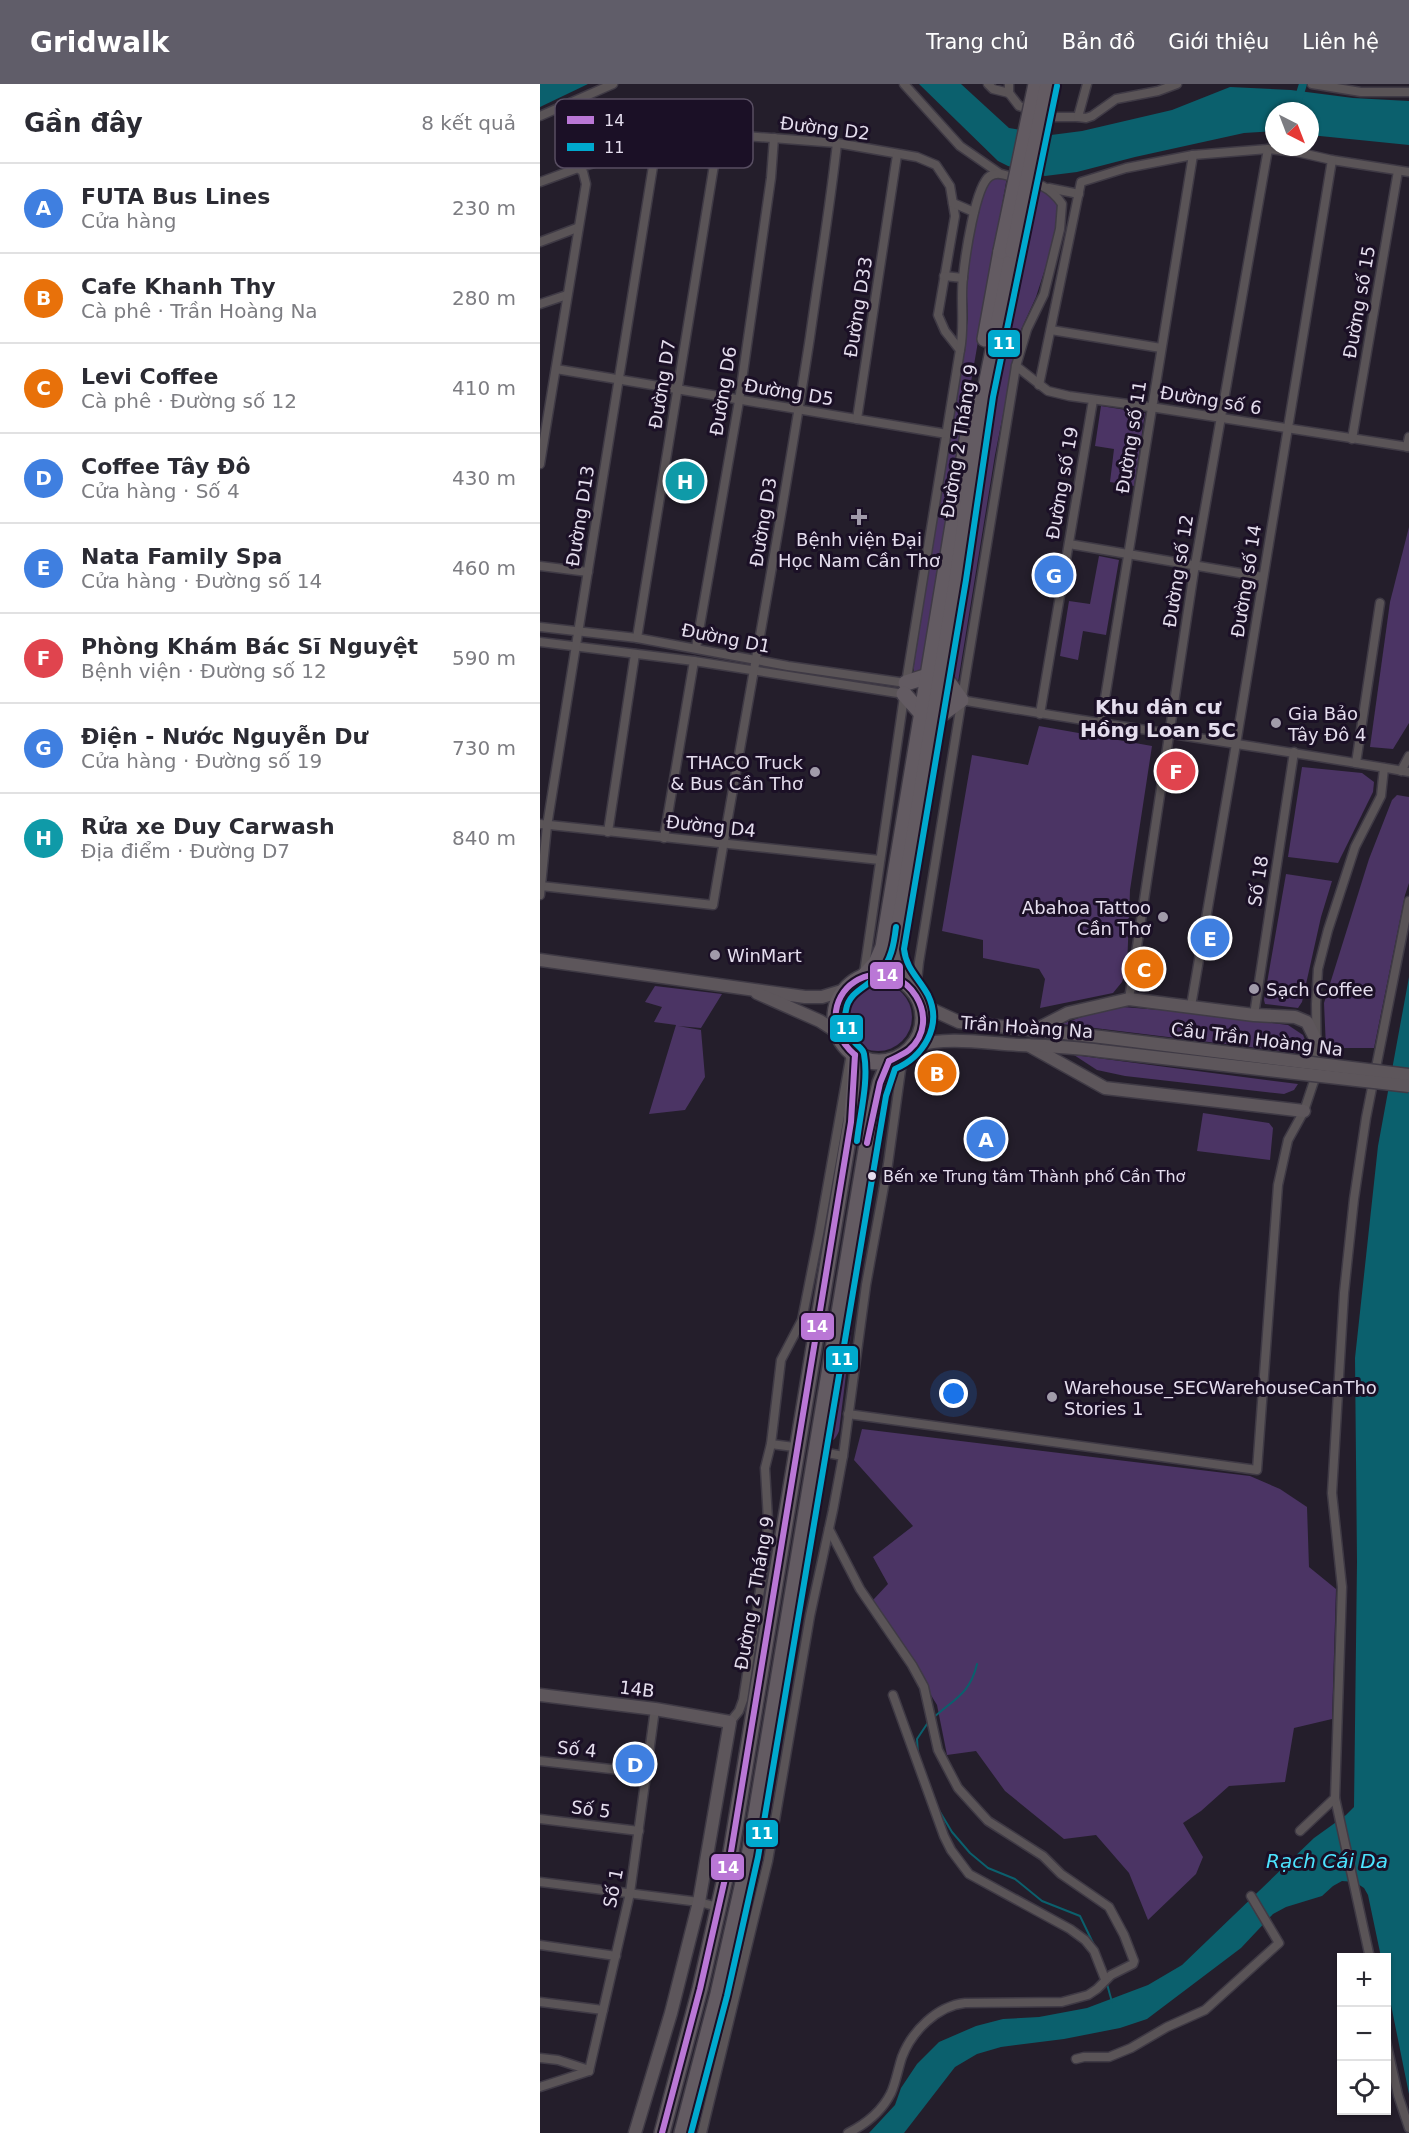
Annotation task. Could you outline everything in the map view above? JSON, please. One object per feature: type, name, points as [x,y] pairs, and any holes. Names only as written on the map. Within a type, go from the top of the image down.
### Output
[{"type":"highway","name":"Đường 2 Tháng 9","points":[[1007,251],[1036,84]]},
{"type":"highway","name":"Đường 2 Tháng 9","points":[[864,976],[876,963],[883,947],[935,674],[967,437],[1007,251],[1048,84]]},
{"type":"highway","points":[[935,674],[961,700],[927,717],[905,688],[935,674]]},
{"type":"highway","name":"Đường 2 Tháng 9","points":[[905,982],[897,966],[895,949],[927,717]]},
{"type":"highway","points":[[885,974],[905,982],[921,1001],[923,1026],[902,1054],[875,1062],[852,1052],[837,1032],[836,1010],[845,990],[864,976],[885,974]]},
{"type":"highway","name":"Đường 2 Tháng 9","points":[[662,2133],[697,2000],[730,1852],[851,1122],[855,1080],[852,1052]]},
{"type":"highway","name":"Đường 2 Tháng 9","points":[[682,2133],[718,1995],[749,1856],[870,1125],[880,1083],[902,1054]]},
{"type":"main road","points":[[540,960],[813,997],[845,990]]},
{"type":"main road","points":[[746,987],[819,1021],[837,1032]]},
{"type":"main road","points":[[1033,1031],[1068,1013],[1129,999],[1254,1015],[1295,1017],[1307,1022],[1316,1038]]},
{"type":"main road","name":"Trần Hoàng Na","points":[[921,1001],[950,1020],[958,1022],[1101,1037]]},
{"type":"main road","name":"Cầu Trần Hoàng Na","points":[[1101,1037],[1409,1075]]},
{"type":"main road","name":"Trần Hoàng Na","points":[[902,1054],[932,1041],[953,1040],[1060,1046],[1101,1051]]},
{"type":"main road","points":[[1029,1045],[1104,1088],[1304,1111]]},
{"type":"main road","name":"Cầu Trần Hoàng Na","points":[[1101,1051],[1409,1086]]},
{"type":"main road","name":"14B","points":[[540,1695],[655,1709],[730,1722]]},
{"type":"main road","points":[[635,2133],[671,2013],[699,1902],[730,1722]]},
{"type":"street","points":[[579,99],[613,84]]},
{"type":"street","points":[[904,84],[960,146],[999,173],[1039,183],[1049,188],[1079,194]]},
{"type":"street","points":[[988,84],[993,89],[1009,88],[1019,106],[1053,117],[1086,118],[1116,99],[1158,91],[1177,84]]},
{"type":"street","points":[[1078,117],[1087,84]]},
{"type":"street","points":[[1316,85],[1361,92],[1409,92]]},
{"type":"street","points":[[540,116],[555,109]]},
{"type":"street","name":"Đường D2","points":[[753,137],[837,143],[917,157],[936,165],[950,186],[953,203]]},
{"type":"street","name":"Đường D6","points":[[696,648],[739,401],[771,178],[774,138]]},
{"type":"street","name":"Đường D3","points":[[541,890],[713,904],[799,409],[837,143]]},
{"type":"street","points":[[1040,385],[1082,182],[1126,168],[1193,155],[1265,149]]},
{"type":"street","name":"Đường D33","points":[[857,419],[897,154]]},
{"type":"street","name":"Đường số 11","points":[[1101,723],[1193,155]]},
{"type":"street","name":"Đường số 12","points":[[1129,999],[1220,418],[1267,156]]},
{"type":"street","points":[[1314,156],[1409,172]]},
{"type":"street","name":"Đường số 14","points":[[1191,1006],[1332,160]]},
{"type":"street","points":[[540,464],[586,184],[578,168]]},
{"type":"street","name":"Đường D2","points":[[540,182],[578,168]]},
{"type":"street","name":"Đường D13","points":[[541,890],[544,825],[579,632],[651,168]]},
{"type":"street","name":"Đường D7","points":[[637,638],[714,168]]},
{"type":"street","name":"Đường số 15","points":[[1352,439],[1398,171]]},
{"type":"street","points":[[864,976],[905,688],[963,334],[963,278],[974,212],[983,184],[987,178],[999,173]]},
{"type":"street","points":[[921,1001],[917,981],[919,962],[1016,366],[1027,329],[1044,294],[1060,229],[1062,204],[1049,188]]},
{"type":"street","points":[[953,203],[974,212]]},
{"type":"street","points":[[953,203],[956,216],[938,315],[945,331],[960,350]]},
{"type":"street","points":[[540,242],[578,228]]},
{"type":"street","points":[[944,276],[963,278]]},
{"type":"street","points":[[540,304],[567,295]]},
{"type":"street","points":[[1051,330],[1161,348]]},
{"type":"street","name":"Đường số 6","points":[[1016,366],[1040,385],[1056,393],[1408,447]]},
{"type":"street","name":"Đường D5","points":[[556,369],[946,434]]},
{"type":"street","name":"Đường số 19","points":[[1040,714],[1093,400]]},
{"type":"street","points":[[1408,447],[1409,437]]},
{"type":"street","points":[[1069,544],[1263,577]]},
{"type":"street","points":[[540,566],[588,572]]},
{"type":"street","points":[[1356,763],[1380,603]]},
{"type":"street","name":"Đường D1","points":[[540,627],[637,638],[905,688]]},
{"type":"street","name":"Đường D1","points":[[540,642],[754,672],[905,688]]},
{"type":"street","points":[[608,832],[635,654]]},
{"type":"street","points":[[664,838],[694,662]]},
{"type":"street","points":[[961,700],[1405,771],[1409,756]]},
{"type":"street","name":"Số 18","points":[[1254,1015],[1294,752]]},
{"type":"street","points":[[848,1414],[1257,1470],[1278,1185],[1288,1140],[1304,1111],[1317,1072],[1318,969],[1355,846],[1381,796],[1384,768]]},
{"type":"street","name":"Đường D4","points":[[544,825],[880,860]]},
{"type":"street","points":[[1369,1953],[1335,1798],[1342,1587],[1332,1493],[1344,1293],[1354,1199],[1366,1118],[1409,901]]},
{"type":"street","points":[[730,1722],[739,1711],[743,1700],[767,1545],[765,1467],[771,1444],[782,1360],[802,1320],[852,1052]]},
{"type":"street","points":[[702,2133],[768,1861],[810,1616],[843,1456],[866,1285],[888,1164],[902,1054]]},
{"type":"street","points":[[771,1444],[794,1447]]},
{"type":"street","points":[[822,1452],[843,1456]]},
{"type":"street","points":[[829,1529],[865,1598],[912,1665],[924,1688],[938,1750],[958,1788],[988,1821],[1043,1856],[1061,1875],[1104,1903],[1113,1914],[1134,1961],[1133,1964],[1106,1979],[1088,1995],[1062,2002],[965,2003],[944,2008],[920,2029],[905,2052],[891,2092],[884,2103],[865,2123],[848,2133]]},
{"type":"street","points":[[892,1695],[944,1836],[965,1870],[1078,1935],[1094,1951],[1106,1979]]},
{"type":"street","name":"Số 1","points":[[589,2071],[630,1893],[655,1709]]},
{"type":"street","name":"Số 4","points":[[540,1761],[646,1773]]},
{"type":"street","points":[[1300,1831],[1335,1798]]},
{"type":"street","name":"Số 5","points":[[540,1819],[639,1831]]},
{"type":"street","points":[[540,1882],[699,1902],[718,1907]]},
{"type":"street","points":[[1076,2059],[1109,2057],[1205,2010],[1279,1943],[1251,1896]]},
{"type":"street","points":[[540,1944],[616,1956]]},
{"type":"street","points":[[540,2002],[603,2010]]},
{"type":"street","points":[[540,2058],[558,2060],[589,2071]]},
{"type":"street","points":[[1390,2061],[1409,2128]]},
{"type":"street","points":[[540,2087],[589,2071]]},
{"type":"shaded area","points":[[1007,177],[921,673],[914,673],[968,319],[966,274],[982,195],[990,178]]},
{"type":"shaded area","points":[[1035,184],[1050,191],[1057,203],[1059,214],[1052,247],[1036,297],[1019,334],[995,455],[958,682],[951,672],[952,652],[1001,355]]},
{"type":"shaded area","points":[[1101,406],[1145,413],[1134,486],[1110,482],[1114,449],[1095,446]]},
{"type":"shaded area","points":[[1409,527],[1409,723],[1393,749],[1370,747],[1390,602]]},
{"type":"shaded area","points":[[1099,556],[1119,560],[1106,635],[1083,631],[1078,660],[1060,656],[1069,601],[1090,604]]},
{"type":"shaded area","points":[[1039,726],[1152,746],[1130,890],[1127,968],[1122,982],[1113,993],[1040,1008],[1045,979],[1039,969],[983,958],[983,940],[942,931],[972,755],[1028,765]]},
{"type":"shaded area","points":[[1302,767],[1362,773],[1374,782],[1373,792],[1338,863],[1288,857]]},
{"type":"shaded area","points":[[1397,795],[1409,797],[1409,883],[1374,1048],[1326,1048],[1324,1003],[1369,859],[1392,800]]},
{"type":"shaded area","points":[[1286,874],[1332,881],[1321,917],[1302,1002],[1298,1008],[1265,1004],[1264,1000]]},
{"type":"shaded area","points":[[878,983],[891,986],[902,993],[909,1004],[912,1017],[909,1030],[902,1041],[891,1048],[878,1051],[865,1048],[854,1041],[847,1030],[844,1017],[847,1004],[854,993],[865,986]]},
{"type":"shaded area","points":[[655,986],[722,994],[701,1028],[678,1026],[701,1030],[705,1077],[685,1110],[649,1114],[676,1025],[654,1022],[662,1007],[645,1002]]},
{"type":"shaded area","points":[[1123,1007],[1288,1025],[1303,1035],[1308,1047],[1306,1054],[1062,1024],[1101,1010]]},
{"type":"shaded area","points":[[1074,1055],[1298,1084],[1294,1090],[1284,1094],[1125,1076],[1097,1070]]},
{"type":"shaded area","points":[[890,1085],[863,1262],[860,1268],[856,1269],[853,1268],[877,1113],[885,1090]]},
{"type":"shaded area","points":[[1203,1113],[1269,1123],[1273,1128],[1270,1160],[1197,1151]]},
{"type":"shaded area","points":[[855,1301],[839,1431],[833,1440],[824,1443],[830,1393],[847,1315]]},
{"type":"shaded area","points":[[862,1429],[1250,1476],[1280,1489],[1307,1507],[1309,1567],[1336,1589],[1332,1719],[1294,1728],[1285,1782],[1229,1786],[1201,1811],[1183,1823],[1203,1857],[1196,1874],[1148,1920],[1129,1873],[1096,1835],[1064,1839],[1005,1791],[976,1751],[947,1755],[937,1705],[873,1600],[888,1584],[873,1557],[913,1526],[854,1460]]},
{"type":"water","points":[[540,84],[588,84],[555,99],[540,107]]},
{"type":"water","points":[[919,84],[961,84],[1009,128],[1051,135],[1082,131],[1172,110],[1230,87],[1409,101],[1409,145],[1319,136],[1319,102],[1265,102],[1265,132],[1244,133],[1077,172],[1045,176],[998,161]]},
{"type":"water","name":"Rạch Cái Da","points":[[1409,977],[1409,2094],[1391,2005],[1391,1953],[1380,1953],[1368,1895],[1364,1888],[1355,1882],[1342,1881],[1322,1896],[1286,1907],[1273,1914],[1241,1948],[1147,2019],[1120,2028],[1064,2039],[1001,2047],[977,2054],[955,2067],[904,2133],[869,2133],[895,2105],[901,2088],[917,2064],[939,2042],[976,2026],[1003,2019],[1039,2017],[1087,2008],[1148,1985],[1182,1965],[1314,1838],[1354,1807],[1357,1562],[1355,1358],[1378,1146]]},
{"type":"waterway","points":[[1298,100],[1303,84]]},
{"type":"waterway","points":[[933,1718],[966,1689],[977,1664]]},
{"type":"waterway","points":[[918,1754],[917,1739],[929,1721]]},
{"type":"waterway","points":[[937,1807],[952,1832],[970,1853],[988,1868],[1015,1879],[1042,1901],[1080,1916],[1094,1945]]},
{"type":"waterway","points":[[1107,1984],[1112,2002]]},
{"type":"transit line","name":"11","points":[[691,2133],[727,1996],[758,1857],[886,1096],[895,1069],[914,1057],[928,1039],[932,1029],[932,1007],[928,995],[907,962],[904,949],[966,580],[993,397],[1057,86]]},
{"type":"transit line","name":"11","points":[[857,1141],[865,1086],[865,1064],[863,1051],[850,1037],[846,1028],[846,1010],[851,998],[883,969],[893,946],[896,927]]},
{"type":"transit line","name":"14","points":[[855,1055],[839,1033],[836,1020],[837,1006],[844,992],[855,982],[864,977],[880,974],[895,977],[907,985],[916,996],[922,1010],[923,1024],[919,1038],[909,1050],[889,1061]]},
{"type":"transit line","name":"14","points":[[662,2133],[700,1989],[731,1852],[851,1122],[855,1055]]},
{"type":"transit line","name":"14","points":[[867,1143],[880,1083],[889,1061]]},
{"type":"place","name":"Rửa xe Duy Carwash","points":[[685,481]]},
{"type":"place","name":"Bệnh viện Đại Học Nam Cần Thơ","points":[[859,517]]},
{"type":"place","name":"Điện - Nước Nguyễn Dư","points":[[1054,575]]},
{"type":"place","name":"Gia Bảo Tây Đô 4","points":[[1276,723]]},
{"type":"place","name":"Phòng Khám Bác Sĩ Nguyệt","points":[[1176,771]]},
{"type":"place","name":"THACO Truck & Bus Cần Thơ","points":[[815,772]]},
{"type":"place","name":"Abahoa Tattoo Cần Thơ","points":[[1163,917]]},
{"type":"place","name":"Nata Family Spa","points":[[1210,938]]},
{"type":"place","name":"WinMart","points":[[715,955]]},
{"type":"place","name":"Levi Coffee","points":[[1144,969]]},
{"type":"place","name":"Sạch Coffee","points":[[1254,989]]},
{"type":"place","name":"Cafe Khanh Thy","points":[[937,1073]]},
{"type":"place","name":"FUTA Bus Lines","points":[[986,1139]]},
{"type":"place","name":"Bến xe Trung tâm Thành phố Cần Thơ","points":[[872,1176]]},
{"type":"place","name":"Warehouse_SECWarehouseCanTho Stories 1","points":[[1052,1397]]},
{"type":"place","name":"Coffee Tây Đô","points":[[635,1764]]},
{"type":"district","name":"Khu dân cư Hồng Loan 5C","points":[[1158,718]]}]
